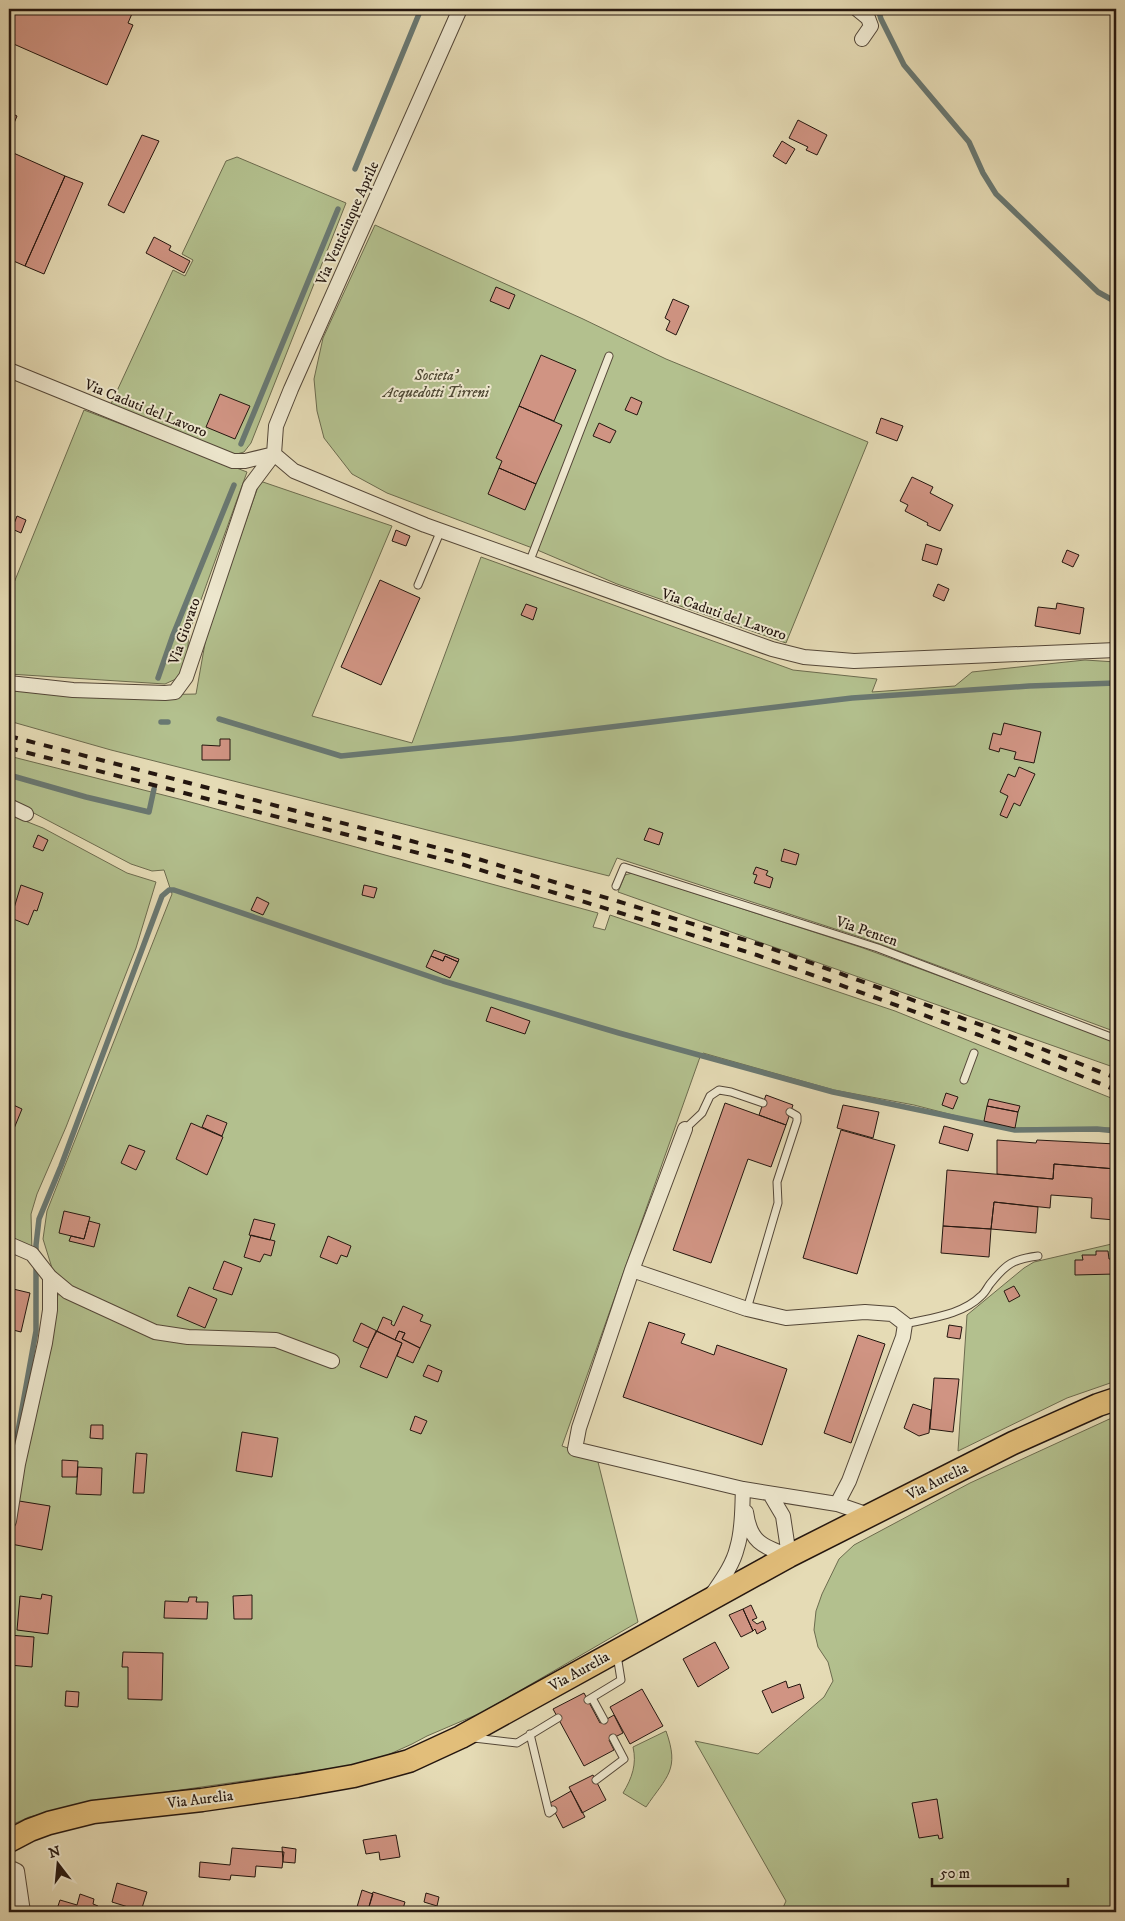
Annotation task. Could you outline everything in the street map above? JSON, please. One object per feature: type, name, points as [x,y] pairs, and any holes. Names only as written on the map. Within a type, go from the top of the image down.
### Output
[{"type":"main road","name":"Via Aurelia","points":[[9,1841],[49,1823],[93,1812],[202,1800],[297,1786],[354,1776],[409,1761],[461,1737],[788,1556],[1014,1443],[1116,1398]]},
{"type":"street","name":"Via Venticinque Aprile","points":[[274,454],[276,426],[291,389],[460,9]]},
{"type":"street","points":[[857,9],[868,18],[871,26],[862,40]]},
{"type":"street","name":"Via Caduti del Lavoro","points":[[9,370],[233,461],[245,461],[274,454],[294,471],[340,491],[529,563],[772,649],[804,657],[854,661],[1116,650]]},
{"type":"street","name":"Via Giovato","points":[[9,683],[73,690],[175,692],[186,677],[250,486],[274,454]]},
{"type":"street","points":[[9,806],[26,814]]},
{"type":"street","points":[[685,1129],[632,1270],[580,1428],[575,1449],[743,1489],[837,1504],[869,1515]]},
{"type":"street","points":[[9,1244],[32,1254],[50,1277],[68,1292],[155,1332],[188,1337],[276,1340],[332,1361]]},
{"type":"street","points":[[632,1270],[747,1309],[786,1318],[865,1312],[892,1314],[905,1324],[903,1337],[849,1481],[837,1504]]},
{"type":"street","points":[[9,1521],[18,1464],[45,1343],[50,1310],[50,1277]]},
{"type":"street","points":[[743,1489],[748,1527],[754,1538],[766,1548],[788,1556],[783,1516],[770,1494]]},
{"type":"street","points":[[707,1601],[725,1576],[737,1548],[743,1489]]},
{"type":"street","points":[[9,1871],[13,1869],[17,1871],[23,1912]]},
{"type":"lane","points":[[529,563],[609,356]]},
{"type":"lane","points":[[418,585],[441,530]]},
{"type":"lane","name":"Via Penten","points":[[616,886],[624,867],[633,869],[878,948],[1116,1039]]},
{"type":"lane","points":[[964,1080],[974,1054]]},
{"type":"lane","points":[[685,1129],[702,1113],[710,1096],[720,1090],[763,1103]]},
{"type":"lane","points":[[747,1309],[778,1203],[777,1182],[797,1121],[797,1116],[790,1112]]},
{"type":"lane","points":[[905,1324],[940,1316],[964,1307],[981,1296],[1004,1266],[1020,1258],[1038,1256]]},
{"type":"lane","points":[[604,1720],[590,1699],[621,1680],[616,1651]]},
{"type":"lane","points":[[461,1737],[517,1743],[558,1718]]},
{"type":"lane","points":[[530,1734],[549,1813],[553,1810]]},
{"type":"lane","points":[[596,1780],[624,1759],[613,1738]]},
{"type":"green space","points":[[237,157],[346,203],[251,443],[244,452],[233,455],[110,406],[173,270],[185,276],[193,260],[182,254],[226,161]]},
{"type":"green space","name":"Societa' Acquedotti Tirreni","points":[[375,225],[583,319],[666,359],[868,442],[786,643],[617,584],[535,549],[387,493],[352,474],[324,438],[317,411],[314,379],[323,338]]},
{"type":"green space","points":[[84,410],[247,472],[189,633],[187,657],[178,678],[165,684],[9,674],[9,595]]},
{"type":"green space","points":[[260,481],[392,526],[312,716],[412,743],[481,557],[793,670],[877,679],[872,692],[955,686],[972,672],[1085,660],[1116,662],[1116,1032],[869,940],[617,858],[609,876],[111,750],[9,721],[9,688],[103,696],[196,694],[207,632]]},
{"type":"green space","points":[[9,756],[183,800],[598,913],[593,927],[605,930],[610,915],[895,1011],[1116,1100],[1116,1128],[1014,1128],[980,1122],[914,1105],[834,1090],[703,1053],[562,1446],[597,1458],[638,1622],[483,1712],[370,1763],[89,1803],[29,1817],[9,1826],[9,1546],[61,1279],[52,1268],[43,1239],[47,1211],[172,894],[164,870],[152,871],[131,864],[9,800]]},
{"type":"green space","points":[[10,815],[43,828],[127,873],[156,882],[136,948],[66,1127],[37,1194],[31,1214],[32,1254],[9,1244]]},
{"type":"green space","points":[[632,873],[863,948],[1116,1043],[1116,1068],[618,892],[625,875]]},
{"type":"green space","points":[[1116,1243],[1116,1381],[1067,1398],[958,1451],[967,1315],[1034,1262]]},
{"type":"green space","points":[[1116,1416],[1116,1912],[781,1912],[786,1901],[695,1741],[758,1754],[824,1697],[833,1681],[828,1662],[818,1647],[814,1630],[816,1611],[839,1559],[854,1545],[970,1483]]},
{"type":"green space","points":[[666,1731],[672,1755],[669,1772],[646,1807],[623,1793],[633,1771],[633,1747]]},
{"type":"building","points":[[10,9],[134,9],[128,23],[133,25],[107,85],[9,42]]},
{"type":"building","points":[[9,112],[17,116],[9,135]]},
{"type":"building","points":[[798,120],[827,135],[817,155],[806,150],[808,147],[789,138]]},
{"type":"building","points":[[142,135],[159,141],[124,213],[108,205]]},
{"type":"building","points":[[782,141],[795,149],[786,164],[773,156]]},
{"type":"building","points":[[9,151],[65,176],[25,266],[9,259]]},
{"type":"building","points":[[65,176],[83,183],[44,274],[25,266]]},
{"type":"building","points":[[154,237],[171,246],[169,250],[190,261],[184,273],[146,253]]},
{"type":"building","points":[[496,287],[515,295],[509,309],[490,301]]},
{"type":"building","points":[[673,299],[689,306],[676,335],[666,330],[670,321],[665,318]]},
{"type":"building","points":[[541,355],[576,370],[554,421],[519,406]]},
{"type":"building","points":[[220,394],[250,406],[235,439],[206,427]]},
{"type":"building","points":[[631,397],[642,402],[637,415],[625,410]]},
{"type":"building","points":[[519,406],[562,425],[536,484],[499,468],[502,461],[496,458]]},
{"type":"building","points":[[881,418],[903,426],[897,441],[876,433]]},
{"type":"building","points":[[599,423],[616,431],[610,443],[593,436]]},
{"type":"building","points":[[499,468],[536,484],[525,510],[488,494]]},
{"type":"building","points":[[912,477],[933,487],[930,493],[953,505],[940,531],[905,511],[908,505],[900,501]]},
{"type":"building","points":[[17,516],[26,520],[21,533],[12,529]]},
{"type":"building","points":[[396,530],[410,536],[406,546],[392,541]]},
{"type":"building","points":[[926,544],[942,549],[937,565],[922,560]]},
{"type":"building","points":[[1067,550],[1079,555],[1073,567],[1062,562]]},
{"type":"building","points":[[380,580],[420,598],[381,685],[341,667]]},
{"type":"building","points":[[938,584],[949,589],[944,601],[933,596]]},
{"type":"building","points":[[1057,603],[1084,608],[1080,634],[1035,626],[1038,607],[1056,609]]},
{"type":"building","points":[[526,604],[537,608],[533,620],[521,615]]},
{"type":"building","points":[[1004,723],[1041,732],[1034,763],[1014,759],[1016,752],[1000,748],[999,752],[989,749],[993,733],[1001,735]]},
{"type":"building","points":[[220,739],[230,739],[230,760],[202,760],[202,745],[220,746]]},
{"type":"building","points":[[1019,767],[1035,774],[1020,806],[1014,803],[1007,818],[1000,815],[1008,796],[1000,792],[1008,774],[1015,777]]},
{"type":"building","points":[[649,828],[663,833],[659,845],[644,840]]},
{"type":"building","points":[[38,835],[48,840],[43,851],[33,847]]},
{"type":"building","points":[[784,849],[799,854],[796,865],[781,861]]},
{"type":"building","points":[[756,867],[768,871],[766,875],[773,878],[770,888],[754,883],[757,875],[753,874]]},
{"type":"building","points":[[21,885],[43,893],[37,911],[34,910],[28,925],[11,918]]},
{"type":"building","points":[[364,885],[377,888],[374,898],[362,895]]},
{"type":"building","points":[[257,897],[269,903],[263,915],[251,910]]},
{"type":"building","points":[[434,950],[459,959],[458,962],[445,956],[443,961],[431,956]]},
{"type":"building","points":[[431,956],[443,961],[445,956],[458,962],[450,978],[426,967]]},
{"type":"building","points":[[491,1007],[530,1021],[525,1034],[486,1021]]},
{"type":"building","points":[[946,1093],[958,1097],[953,1109],[942,1105]]},
{"type":"building","points":[[766,1095],[793,1105],[786,1125],[759,1115]]},
{"type":"building","points":[[989,1099],[1020,1106],[1018,1112],[987,1106]]},
{"type":"building","points":[[9,1103],[22,1109],[13,1131],[9,1130]]},
{"type":"building","points":[[725,1103],[786,1125],[771,1167],[748,1159],[711,1263],[673,1250]]},
{"type":"building","points":[[843,1105],[879,1112],[873,1138],[837,1128]]},
{"type":"building","points":[[987,1106],[1018,1112],[1015,1128],[984,1121]]},
{"type":"building","points":[[207,1115],[227,1123],[222,1136],[202,1127]]},
{"type":"building","points":[[191,1123],[223,1137],[207,1175],[176,1159]]},
{"type":"building","points":[[944,1126],[973,1134],[968,1151],[939,1143]]},
{"type":"building","points":[[841,1130],[895,1145],[857,1274],[803,1258]]},
{"type":"building","points":[[997,1140],[1036,1143],[1037,1140],[1116,1144],[1116,1169],[1054,1164],[1053,1179],[997,1174]]},
{"type":"building","points":[[129,1145],[145,1151],[136,1170],[121,1163]]},
{"type":"building","points":[[1054,1164],[1116,1169],[1115,1220],[1091,1218],[1092,1198],[1051,1195],[1050,1208],[994,1202],[991,1229],[943,1226],[947,1170],[1053,1179]]},
{"type":"building","points":[[994,1202],[1038,1207],[1036,1233],[991,1229]]},
{"type":"building","points":[[64,1211],[90,1217],[84,1239],[59,1233]]},
{"type":"building","points":[[254,1219],[275,1224],[270,1240],[249,1235]]},
{"type":"building","points":[[89,1221],[100,1224],[94,1247],[69,1241],[71,1236],[84,1239]]},
{"type":"building","points":[[943,1226],[991,1229],[989,1257],[941,1253]]},
{"type":"building","points":[[251,1235],[275,1241],[271,1256],[264,1254],[260,1262],[244,1257]]},
{"type":"building","points":[[328,1236],[351,1246],[347,1257],[341,1255],[337,1264],[320,1257]]},
{"type":"building","points":[[1096,1251],[1108,1251],[1109,1259],[1116,1259],[1116,1277],[1115,1274],[1075,1275],[1075,1260],[1083,1260],[1082,1255],[1096,1255]]},
{"type":"building","points":[[224,1261],[242,1268],[232,1295],[213,1289]]},
{"type":"building","points":[[1014,1286],[1020,1296],[1009,1302],[1004,1291]]},
{"type":"building","points":[[189,1287],[217,1299],[205,1328],[177,1316]]},
{"type":"building","points":[[9,1288],[30,1293],[21,1332],[9,1329]]},
{"type":"building","points":[[403,1306],[423,1315],[420,1321],[431,1325],[420,1348],[402,1339],[405,1333],[399,1331],[395,1340],[377,1331],[383,1317],[392,1321],[391,1324],[394,1326]]},
{"type":"building","points":[[649,1322],[685,1334],[681,1343],[714,1355],[717,1345],[787,1369],[762,1445],[623,1397]]},
{"type":"building","points":[[361,1323],[377,1331],[368,1348],[353,1341]]},
{"type":"building","points":[[949,1325],[962,1327],[960,1339],[947,1337]]},
{"type":"building","points":[[376,1331],[402,1343],[387,1378],[360,1367]]},
{"type":"building","points":[[399,1331],[405,1333],[402,1339],[420,1348],[413,1363],[397,1356],[402,1343],[395,1340]]},
{"type":"building","points":[[858,1335],[885,1344],[851,1443],[824,1433]]},
{"type":"building","points":[[428,1365],[442,1371],[438,1382],[423,1376]]},
{"type":"building","points":[[934,1378],[959,1379],[953,1432],[930,1429]]},
{"type":"building","points":[[913,1404],[931,1410],[929,1433],[919,1436],[904,1428]]},
{"type":"building","points":[[415,1416],[427,1421],[421,1434],[410,1430]]},
{"type":"building","points":[[91,1425],[103,1425],[103,1439],[90,1438]]},
{"type":"building","points":[[242,1432],[278,1438],[272,1477],[236,1471]]},
{"type":"building","points":[[136,1453],[147,1454],[144,1493],[133,1493]]},
{"type":"building","points":[[62,1460],[78,1461],[77,1477],[62,1477]]},
{"type":"building","points":[[78,1467],[102,1468],[101,1495],[76,1494]]},
{"type":"building","points":[[19,1501],[50,1506],[42,1550],[11,1544]]},
{"type":"building","points":[[42,1594],[52,1596],[48,1634],[17,1630],[20,1596],[41,1599]]},
{"type":"building","points":[[252,1595],[252,1619],[234,1619],[233,1596]]},
{"type":"building","points":[[189,1597],[197,1597],[196,1602],[208,1602],[207,1619],[164,1618],[165,1601],[188,1602]]},
{"type":"building","points":[[751,1605],[757,1618],[752,1620],[757,1624],[763,1621],[766,1629],[757,1634],[755,1629],[753,1631],[743,1609]]},
{"type":"building","points":[[743,1609],[753,1631],[741,1637],[729,1615]]},
{"type":"building","points":[[9,1635],[34,1637],[32,1667],[9,1665]]},
{"type":"building","points":[[715,1642],[729,1668],[698,1687],[683,1659]]},
{"type":"building","points":[[123,1652],[163,1653],[162,1700],[128,1699],[128,1667],[122,1667]]},
{"type":"building","points":[[786,1681],[788,1688],[800,1684],[804,1698],[772,1713],[762,1691]]},
{"type":"building","points":[[642,1689],[663,1726],[630,1744],[610,1707]]},
{"type":"building","points":[[66,1691],[79,1692],[78,1707],[65,1706]]},
{"type":"building","points":[[584,1693],[600,1723],[614,1715],[623,1733],[609,1740],[614,1750],[584,1766],[553,1709]]},
{"type":"building","points":[[593,1775],[606,1800],[582,1813],[569,1787]]},
{"type":"building","points":[[571,1791],[585,1817],[563,1828],[550,1803]]},
{"type":"building","points":[[937,1799],[943,1838],[939,1839],[938,1835],[919,1838],[912,1803]]},
{"type":"building","points":[[396,1835],[400,1857],[380,1860],[379,1852],[366,1854],[363,1840]]},
{"type":"building","points":[[282,1847],[296,1849],[295,1863],[283,1862]]},
{"type":"building","points":[[232,1848],[284,1852],[282,1868],[256,1866],[255,1877],[231,1875],[230,1880],[199,1877],[200,1862],[230,1865]]},
{"type":"building","points":[[117,1883],[147,1892],[141,1911],[112,1902]]},
{"type":"building","points":[[362,1890],[373,1894],[368,1910],[357,1907]]},
{"type":"building","points":[[373,1892],[405,1902],[402,1912],[375,1912],[368,1910]]},
{"type":"building","points":[[426,1893],[439,1897],[437,1906],[424,1902]]},
{"type":"building","points":[[80,1894],[94,1899],[93,1904],[98,1906],[96,1912],[56,1912],[60,1900],[77,1905]]},
{"type":"waterway","points":[[355,169],[421,9]]},
{"type":"waterway","points":[[878,9],[904,65],[969,142],[983,173],[996,194],[1098,292],[1116,302]]},
{"type":"waterway","points":[[241,444],[338,209]]},
{"type":"waterway","points":[[158,678],[173,635],[234,485]]},
{"type":"waterway","points":[[219,719],[341,756],[511,739],[852,698],[1029,686],[1116,683]]},
{"type":"waterway","points":[[161,722],[168,722]]},
{"type":"waterway","points":[[9,775],[86,797],[149,812],[154,789]]},
{"type":"waterway","points":[[16,1442],[36,1331],[36,1245],[39,1219],[61,1166],[162,896],[169,890],[174,890],[443,981],[619,1033],[833,1092],[1015,1130],[1097,1129],[1116,1131]]},
{"type":"railway","points":[[9,736],[465,855],[762,945],[984,1026],[1116,1078]]},
{"type":"railway","points":[[9,748],[461,864],[757,955],[979,1035],[1116,1090]]}]
